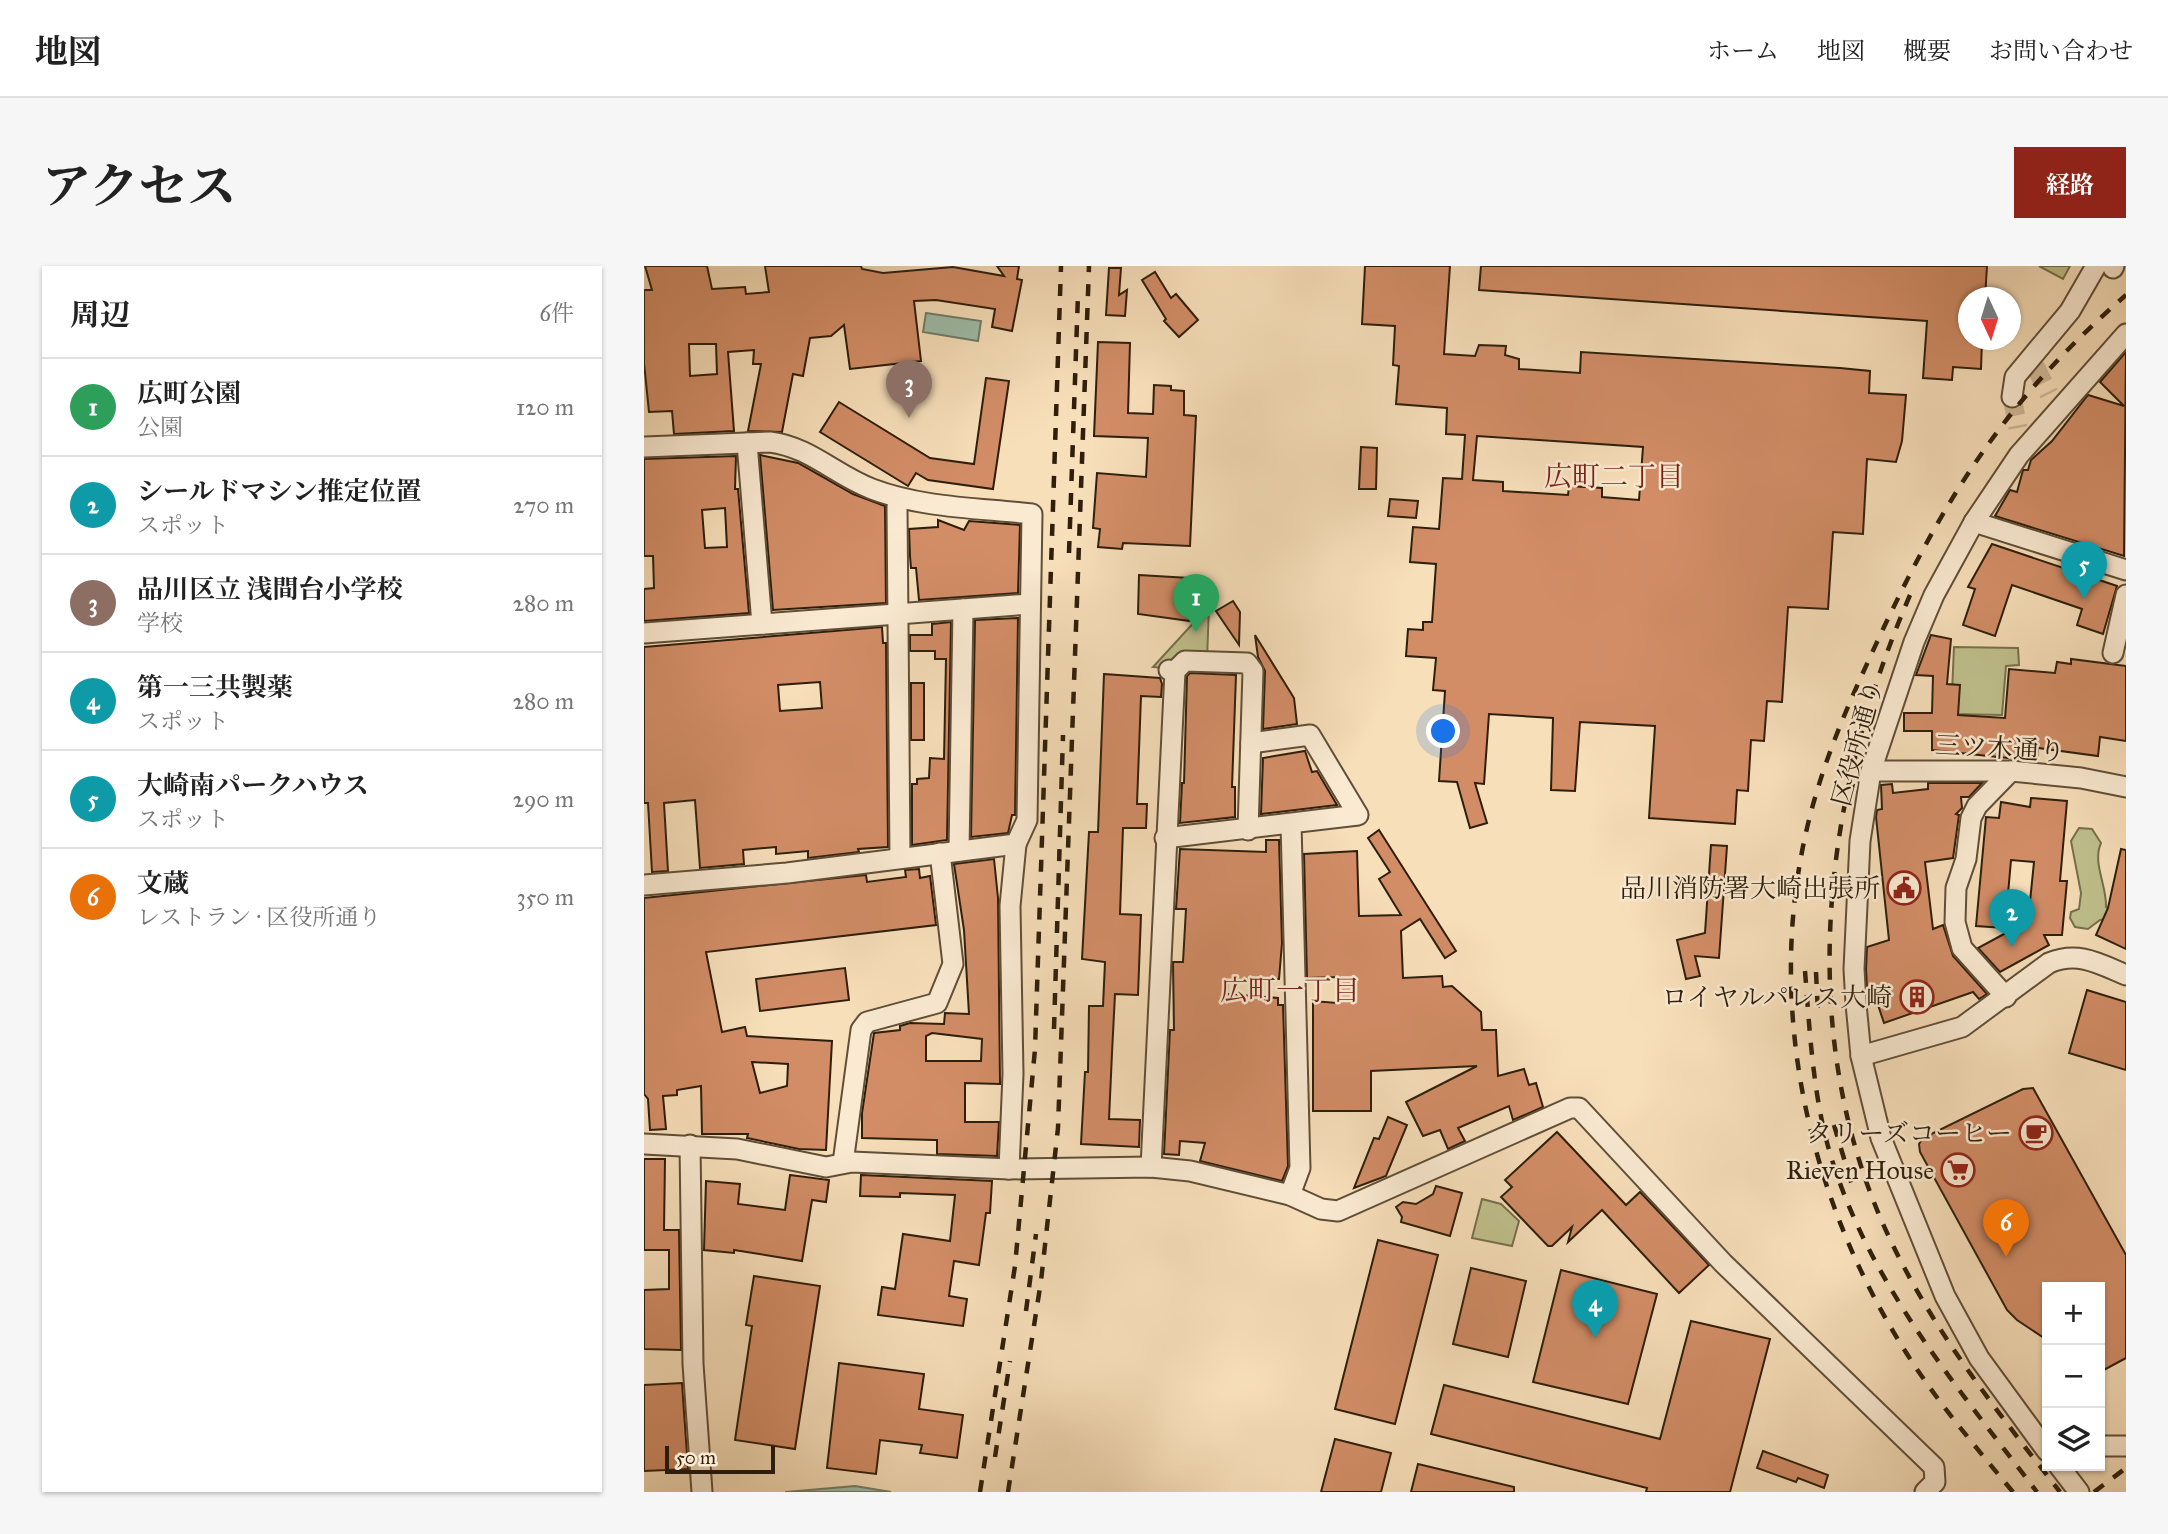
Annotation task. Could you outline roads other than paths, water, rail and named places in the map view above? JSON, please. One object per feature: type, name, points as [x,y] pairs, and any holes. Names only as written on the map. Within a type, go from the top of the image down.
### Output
[{"type":"street","points":[[2012,397],[2015,377],[2108,267]]},
{"type":"street","name":"区役所通り","points":[[2042,1444],[1979,1358],[1945,1296],[1881,1138],[1861,1056],[1854,969],[1863,813],[1871,771],[1914,642],[1934,596],[1973,522],[2052,402],[2126,334]]},
{"type":"street","points":[[2035,366],[2044,343]]},
{"type":"street","points":[[2018,428],[2021,452]]},
{"type":"street","points":[[644,447],[770,442],[804,450],[868,487],[900,499],[1032,514],[1027,820],[1016,844],[1010,906],[1013,1074],[1009,1169]]},
{"type":"street","points":[[747,443],[762,624]]},
{"type":"street","points":[[900,499],[897,507],[900,858]]},
{"type":"street","points":[[1973,522],[2126,570]]},
{"type":"street","points":[[2113,653],[2126,595]]},
{"type":"street","points":[[644,634],[1030,604]]},
{"type":"street","points":[[842,1163],[861,1030],[867,1022],[937,1003],[953,964],[949,852],[963,609]]},
{"type":"street","points":[[1151,1167],[1172,671],[1185,661],[1247,663],[1253,671],[1248,830]]},
{"type":"street","points":[[1165,838],[1358,815],[1310,735],[1251,743]]},
{"type":"street","name":"三ツ木通り","points":[[1871,771],[2011,771],[2081,778],[2126,787]]},
{"type":"street","points":[[2006,997],[1962,948],[1955,922],[1956,888],[1966,859],[1971,818],[1977,806],[2011,771]]},
{"type":"street","points":[[1290,1195],[1300,1168],[1291,824]]},
{"type":"street","points":[[644,886],[787,873],[1016,844]]},
{"type":"street","points":[[1861,1056],[1962,1027],[2049,963],[2065,956],[2082,958],[2126,975]]},
{"type":"street","points":[[644,1144],[737,1149],[826,1167],[842,1163],[1009,1169],[1151,1167],[1190,1171],[1290,1195],[1321,1209],[1349,1208],[1520,1129],[1570,1108],[1579,1108],[1723,1264],[1934,1467],[1934,1482],[1925,1492]]},
{"type":"street","points":[[690,1145],[693,1364],[702,1492]]},
{"type":"street","points":[[2105,1446],[2126,1446]]},
{"type":"street","points":[[2068,1475],[2090,1485],[2096,1492]]},
{"type":"tunnel","points":[[2035,366],[2049,394]]},
{"type":"tunnel","points":[[2012,397],[2018,428]]},
{"type":"railway","points":[[980,1492],[1015,1266],[1035,1049],[1061,266]]},
{"type":"railway","points":[[1008,1492],[1041,1281],[1058,1128],[1089,266]]},
{"type":"railway","points":[[1069,553],[1078,294]]},
{"type":"railway","points":[[2013,1492],[1969,1439],[1914,1365],[1867,1283],[1838,1216],[1815,1148],[1800,1077],[1792,1006],[1792,934],[1800,862],[1817,791],[1856,688],[1908,578],[1959,488],[2016,408],[2048,370],[2126,295]]},
{"type":"railway","points":[[1910,595],[1880,672],[1857,751],[1840,833],[1831,915],[1831,997],[1840,1079],[1859,1159],[1889,1237],[1906,1272],[1967,1369],[2060,1492]]},
{"type":"railway","points":[[1054,1029],[1063,735]]},
{"type":"railway","points":[[1805,971],[1820,1114],[1832,1160],[1849,1206],[1870,1251],[1920,1335],[2037,1492]]},
{"type":"railway","points":[[1816,972],[1818,1014]]},
{"type":"railway","points":[[1834,1125],[1854,1192]]},
{"type":"railway","points":[[1026,1311],[1036,1234]]},
{"type":"railway","points":[[995,1457],[1010,1361]]},
{"type":"railway","points":[[2094,1492],[2126,1468]]},
{"type":"place","name":"品川区立 浅間台小学校","points":[[909,418]]},
{"type":"place","name":"大崎南パークハウス","points":[[2084,599]]},
{"type":"place","name":"広町公園","points":[[1196,632]]},
{"type":"place","name":"品川消防署大崎出張所","points":[[1904,888]]},
{"type":"place","name":"シールドマシン推定位置","points":[[2012,947]]},
{"type":"place","name":"ロイヤルパレス大崎","points":[[1917,997]]},
{"type":"place","name":"タリーズコーヒー","points":[[2036,1133]]},
{"type":"place","name":"Rieven House","points":[[1958,1170]]},
{"type":"place","name":"文蔵","points":[[2006,1257]]},
{"type":"place","name":"第一三共製薬","points":[[1595,1338]]},
{"type":"district","name":"広町二丁目","points":[[1614,476]]},
{"type":"district","name":"広町一丁目","points":[[1290,990]]}]
